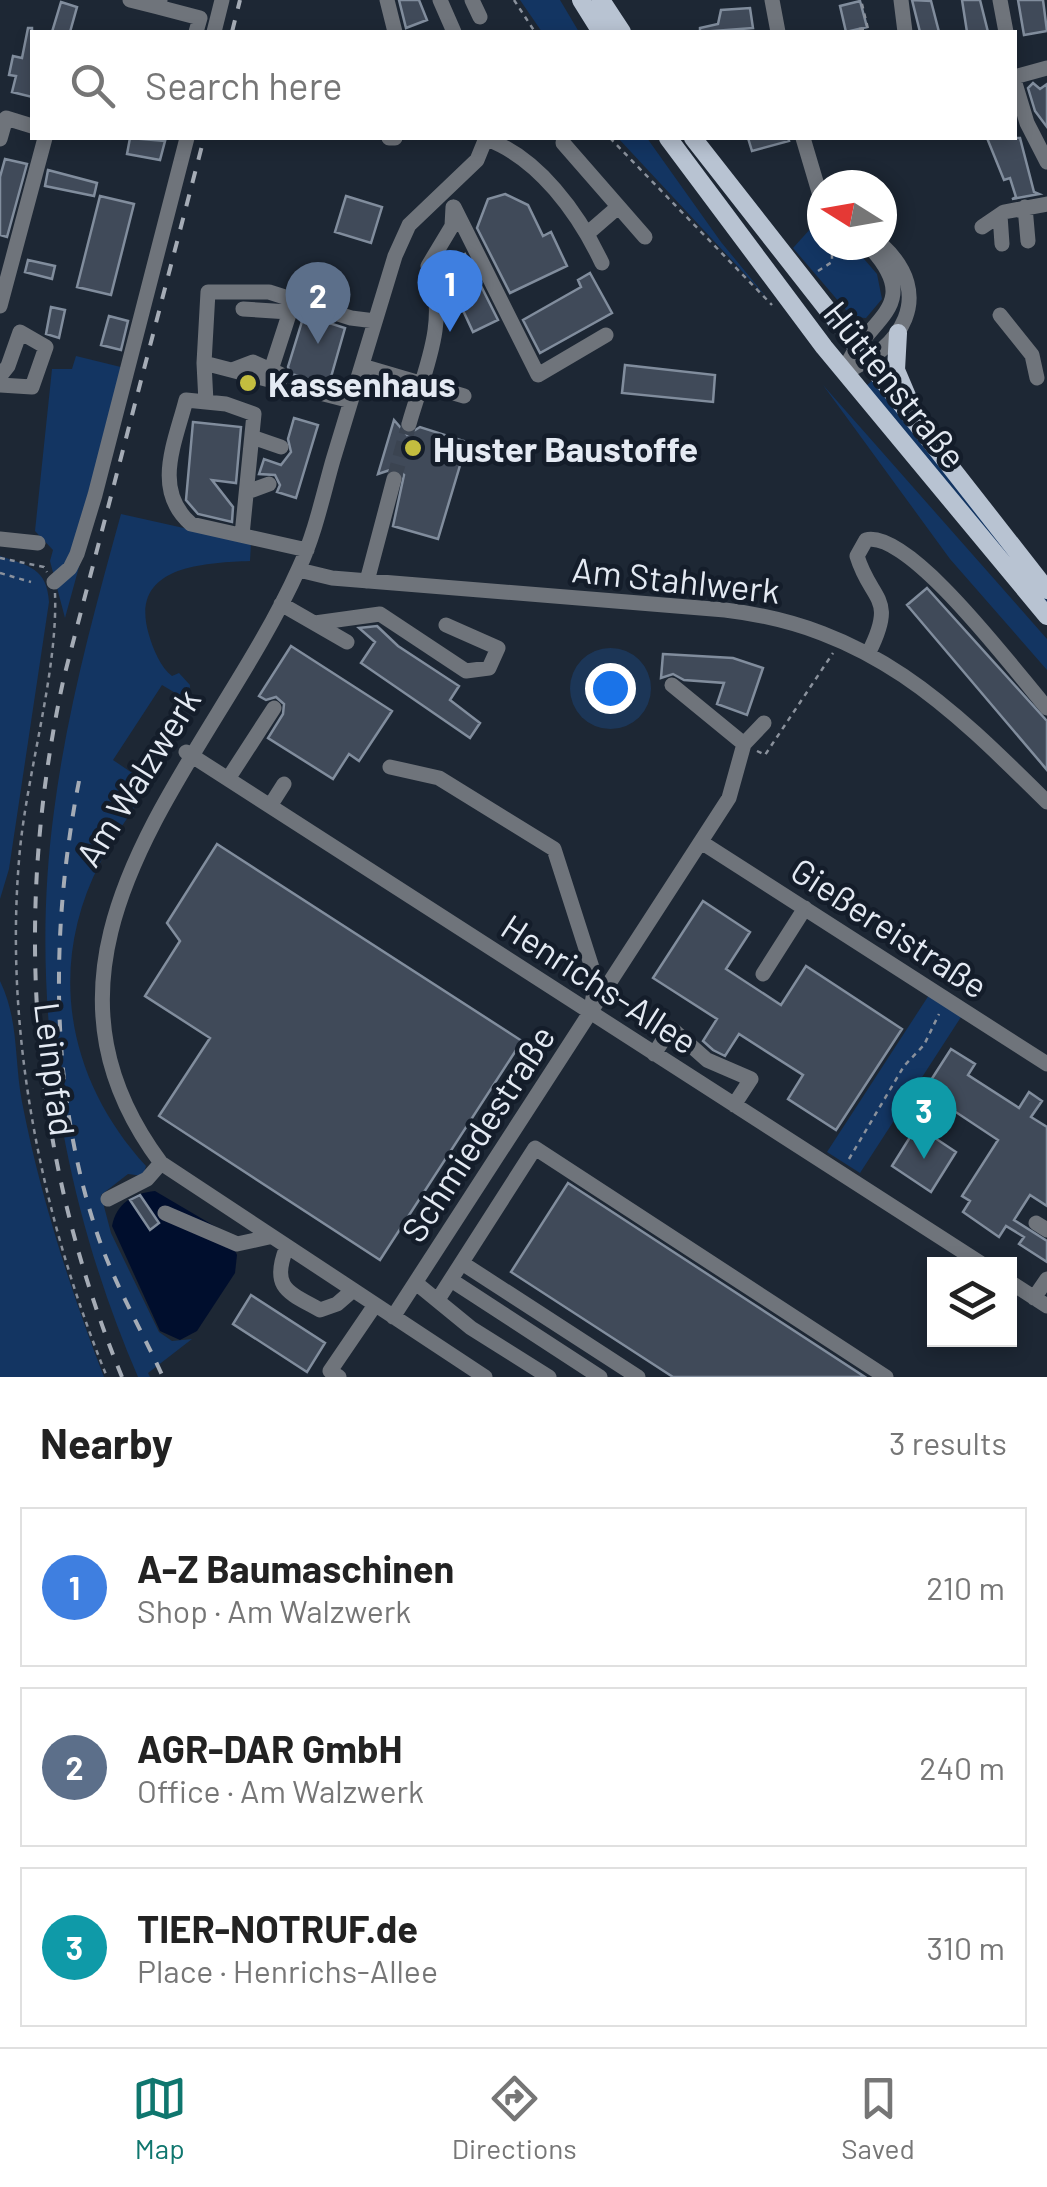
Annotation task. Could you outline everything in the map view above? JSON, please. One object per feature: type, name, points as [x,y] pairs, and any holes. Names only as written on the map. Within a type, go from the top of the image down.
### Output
[{"type":"main road","points":[[581,0],[600,30]]},
{"type":"main road","points":[[601,0],[621,30]]},
{"type":"main road","name":"Hüttenstraße","points":[[670,140],[844,372],[1047,616]]},
{"type":"main road","name":"Hüttenstraße","points":[[695,140],[1047,590]]},
{"type":"main road","points":[[898,333],[900,386],[944,458]]},
{"type":"street","points":[[130,0],[159,3],[200,18],[197,30]]},
{"type":"street","points":[[214,30],[222,0]]},
{"type":"street","points":[[386,0],[394,30]]},
{"type":"street","points":[[440,0],[453,30]]},
{"type":"street","points":[[472,0],[480,17]]},
{"type":"street","points":[[772,0],[778,30]]},
{"type":"street","points":[[901,0],[905,30]]},
{"type":"street","points":[[1000,0],[1006,30]]},
{"type":"street","points":[[1017,78],[1047,68]]},
{"type":"street","points":[[1017,89],[1027,123],[1047,162]]},
{"type":"street","points":[[0,139],[6,118],[30,125]]},
{"type":"street","points":[[0,306],[44,140]]},
{"type":"street","points":[[54,582],[70,568],[77,554],[186,140]]},
{"type":"street","name":"Am Walzwerk","points":[[123,847],[281,604],[299,570],[362,366],[370,319],[409,225],[477,160],[485,140]]},
{"type":"street","points":[[492,140],[514,148],[588,233],[602,264]]},
{"type":"street","points":[[804,140],[816,170]]},
{"type":"street","points":[[563,144],[644,238]]},
{"type":"street","points":[[444,190],[538,376],[606,335]]},
{"type":"street","points":[[982,227],[1025,206],[1047,204]]},
{"type":"street","points":[[1025,206],[1028,241]]},
{"type":"street","points":[[588,233],[618,207]]},
{"type":"street","points":[[409,424],[438,334],[434,311],[438,289],[428,266],[452,226],[454,208]]},
{"type":"street","points":[[1000,215],[1002,244]]},
{"type":"street","points":[[844,372],[854,346],[888,312],[894,298],[882,260]]},
{"type":"street","points":[[844,372],[867,363],[898,333],[908,313],[909,286],[892,260]]},
{"type":"street","points":[[206,402],[208,292],[269,292],[351,318],[370,319]]},
{"type":"street","points":[[243,309],[295,301]]},
{"type":"street","points":[[271,370],[285,344],[295,301]]},
{"type":"street","points":[[1000,315],[1032,355],[1037,378]]},
{"type":"street","points":[[0,376],[8,366],[20,332],[46,347],[32,386],[0,385]]},
{"type":"street","points":[[111,358],[129,362]]},
{"type":"street","points":[[231,370],[253,362],[329,395]]},
{"type":"street","points":[[204,363],[351,401]]},
{"type":"street","points":[[362,366],[464,396]]},
{"type":"street","points":[[242,535],[254,414],[186,400],[168,469],[168,497],[191,524],[307,550]]},
{"type":"street","points":[[252,437],[280,447]]},
{"type":"street","points":[[367,581],[394,479]]},
{"type":"street","points":[[247,492],[270,484]]},
{"type":"street","points":[[868,652],[881,626],[880,596],[857,556],[866,540],[876,537],[897,547],[940,584],[1047,708]]},
{"type":"street","points":[[0,539],[38,544]]},
{"type":"street","name":"Am Stahlwerk","points":[[299,570],[367,581],[752,613],[842,639],[928,689],[1047,802]]},
{"type":"street","points":[[281,604],[348,642]]},
{"type":"street","points":[[315,623],[380,614],[466,671],[478,673],[489,668],[498,648],[446,625]]},
{"type":"street","points":[[672,686],[744,744],[764,722]]},
{"type":"street","points":[[228,780],[274,708]]},
{"type":"street","name":"Schmiedestraße","points":[[393,1317],[729,798],[744,744]]},
{"type":"street","name":"Henrichs-Allee","points":[[186,752],[971,1257]]},
{"type":"street","points":[[390,767],[439,778],[554,850],[596,980],[590,1013]]},
{"type":"street","points":[[270,806],[284,784]]},
{"type":"street","name":"Gießereistraße","points":[[701,842],[1047,1064]]},
{"type":"street","points":[[763,974],[805,908]]},
{"type":"street","points":[[654,1054],[671,1028],[706,1060],[751,1079],[734,1105]]},
{"type":"street","points":[[96,1069],[153,1169],[269,1238],[485,1377]]},
{"type":"street","points":[[439,1298],[535,1148],[886,1377]]},
{"type":"street","points":[[108,1199],[153,1169]]},
{"type":"street","points":[[473,1192],[497,1208]]},
{"type":"street","points":[[166,1213],[237,1244],[269,1238]]},
{"type":"street","points":[[286,1249],[278,1270],[282,1287],[299,1298],[320,1310],[337,1304],[352,1291]]},
{"type":"street","points":[[462,1263],[638,1377]]},
{"type":"street","points":[[1017,1287],[1041,1302],[1047,1279]]},
{"type":"street","points":[[451,1280],[600,1377]]},
{"type":"street","points":[[416,1283],[471,1328],[549,1377]]},
{"type":"street","points":[[339,1377],[330,1371],[374,1306]]},
{"type":"path","points":[[514,0],[534,30]]},
{"type":"path","points":[[858,0],[868,30],[859,29]]},
{"type":"path","points":[[612,140],[776,308]]},
{"type":"path","points":[[797,274],[825,269],[832,260]]},
{"type":"path","points":[[0,558],[44,567],[54,582]]},
{"type":"path","points":[[0,572],[30,582]]},
{"type":"path","name":"Leinpfad","points":[[54,582],[51,651],[20,852],[18,932],[24,1074],[58,1239],[107,1377]]},
{"type":"path","points":[[744,744],[765,755],[842,639]]},
{"type":"path","points":[[840,1173],[904,1066],[924,1045],[947,999]]},
{"type":"shaded area","points":[[520,0],[560,0],[578,30],[541,30]]},
{"type":"shaded area","points":[[620,140],[648,140],[721,242],[768,299]]},
{"type":"shaded area","points":[[807,233],[807,260],[865,260],[877,274],[882,299],[866,318],[852,317],[793,248]]},
{"type":"shaded area","points":[[76,356],[133,370],[65,618],[50,561],[53,550],[35,531],[52,369],[72,369]]},
{"type":"shaded area","points":[[873,380],[1047,600],[1047,605],[866,386]]},
{"type":"shaded area","points":[[823,385],[1047,639],[1047,670],[950,559]]},
{"type":"shaded area","points":[[121,514],[251,543],[250,561],[191,567],[159,582],[149,595],[145,612],[153,646],[168,673],[179,673],[190,685],[189,701],[162,685],[113,760],[150,785],[100,863],[83,903],[73,943],[70,983],[83,1060],[98,1098],[119,1133],[146,1166],[143,1176],[128,1174],[101,1195],[111,1233],[159,1332],[172,1341],[192,1339],[148,1373],[150,1377],[138,1377],[112,1310],[71,1171],[49,1028],[45,955],[47,883],[66,736]]},
{"type":"shaded area","points":[[0,556],[35,570],[45,582],[49,602],[9,869],[0,899]]},
{"type":"shaded area","points":[[0,981],[10,1010],[22,1102],[47,1207],[104,1377],[0,1377]]},
{"type":"shaded area","points":[[929,995],[961,1017],[860,1173],[827,1152]]},
{"type":"shaded area","points":[[155,1191],[228,1234],[237,1255],[235,1273],[197,1331],[180,1340],[160,1331],[112,1226],[127,1201]]},
{"type":"building","points":[[399,0],[419,0],[427,20],[406,28]]},
{"type":"building","points":[[912,0],[931,1],[938,30],[920,30]]},
{"type":"building","points":[[962,0],[980,0],[988,30],[967,30]]},
{"type":"building","points":[[1018,0],[1043,0],[1047,31],[1024,35]]},
{"type":"building","points":[[860,1],[867,27],[846,30],[840,6]]},
{"type":"building","points":[[61,2],[77,7],[71,30],[53,30]]},
{"type":"building","points":[[750,8],[753,28],[700,30],[718,24],[721,10]]},
{"type":"building","points":[[28,28],[32,28],[30,96],[12,92],[16,76],[9,75],[13,56],[22,58]]},
{"type":"building","points":[[1033,83],[1040,89],[1047,84],[1047,127],[1035,111],[1028,88]]},
{"type":"building","points":[[1020,138],[1034,192],[1039,194],[1012,199],[1016,197],[1010,178],[1004,180],[988,140]]},
{"type":"building","points":[[130,140],[165,141],[160,160],[127,154]]},
{"type":"building","points":[[749,140],[789,141],[752,151]]},
{"type":"building","points":[[5,159],[27,164],[7,237],[0,235],[0,177]]},
{"type":"building","points":[[48,170],[97,183],[94,196],[45,186]]},
{"type":"building","points":[[505,194],[528,205],[543,236],[551,232],[567,266],[510,293],[477,228],[488,199]]},
{"type":"building","points":[[100,196],[134,204],[111,295],[77,287]]},
{"type":"building","points":[[346,196],[382,207],[371,243],[335,232]]},
{"type":"building","points":[[465,254],[498,320],[473,332],[442,265]]},
{"type":"building","points":[[28,260],[55,266],[52,279],[25,272]]},
{"type":"building","points":[[590,273],[612,313],[540,353],[523,320],[581,287],[578,280]]},
{"type":"building","points":[[51,307],[65,310],[59,338],[46,334]]},
{"type":"building","points":[[304,315],[345,328],[329,384],[291,374],[288,367]]},
{"type":"building","points":[[109,316],[128,321],[121,350],[101,345]]},
{"type":"building","points":[[625,365],[715,375],[713,402],[622,393]]},
{"type":"building","points":[[294,418],[318,425],[296,498],[277,492],[280,485],[275,475],[259,474],[264,459],[281,465],[291,452],[288,439]]},
{"type":"building","points":[[394,420],[407,435],[420,427],[467,442],[438,539],[393,526],[404,475],[396,468],[378,474]]},
{"type":"building","points":[[193,422],[241,427],[236,483],[212,480],[233,507],[232,522],[198,514],[186,500]]},
{"type":"building","points":[[927,588],[1047,721],[1047,770],[907,605]]},
{"type":"building","points":[[377,626],[398,646],[459,686],[450,700],[480,723],[470,738],[361,663],[375,642],[359,628]]},
{"type":"building","points":[[291,646],[392,711],[359,761],[349,754],[333,779],[268,738],[283,714],[284,704],[276,697],[266,700],[259,696]]},
{"type":"building","points":[[663,654],[733,658],[763,668],[747,715],[717,704],[724,683],[684,680],[673,674],[661,678]]},
{"type":"building","points":[[217,844],[522,1041],[380,1260],[159,1116],[210,1038],[145,996],[180,941],[167,923]]},
{"type":"building","points":[[703,901],[750,932],[726,969],[781,1005],[806,966],[902,1029],[836,1130],[788,1099],[803,1075],[739,1034],[725,1056],[713,1050],[703,1041],[717,1019],[653,978]]},
{"type":"building","points":[[951,1049],[975,1064],[968,1075],[1019,1108],[1029,1092],[1042,1101],[1031,1117],[1047,1127],[1047,1206],[1030,1195],[1014,1220],[1047,1241],[1047,1262],[1019,1244],[1024,1237],[1006,1226],[999,1237],[963,1212],[970,1201],[962,1196],[998,1140],[924,1091]]},
{"type":"building","points":[[917,1126],[956,1152],[931,1192],[892,1166]]},
{"type":"building","points":[[568,1183],[865,1377],[673,1377],[511,1272]]},
{"type":"building","points":[[140,1195],[159,1223],[150,1230],[130,1200]]},
{"type":"building","points":[[251,1295],[325,1343],[307,1372],[233,1324]]},
{"type":"tunnel","points":[[394,479],[409,424]]},
{"type":"railway","points":[[232,30],[240,0]]},
{"type":"railway","points":[[122,1377],[91,1292],[66,1206],[49,1119],[35,943],[38,855],[64,677],[203,140]]},
{"type":"railway","points":[[79,781],[69,837],[59,953],[59,1012],[71,1128],[99,1239],[163,1377]]},
{"type":"place","name":"A-Z Baumaschinen","points":[[450,332]]},
{"type":"place","name":"AGR-DAR GmbH","points":[[318,344]]},
{"type":"place","name":"Kassenhaus","points":[[248,383]]},
{"type":"place","name":"Huster Baustoffe","points":[[413,448]]},
{"type":"place","name":"TIER-NOTRUF.de","points":[[924,1159]]}]
